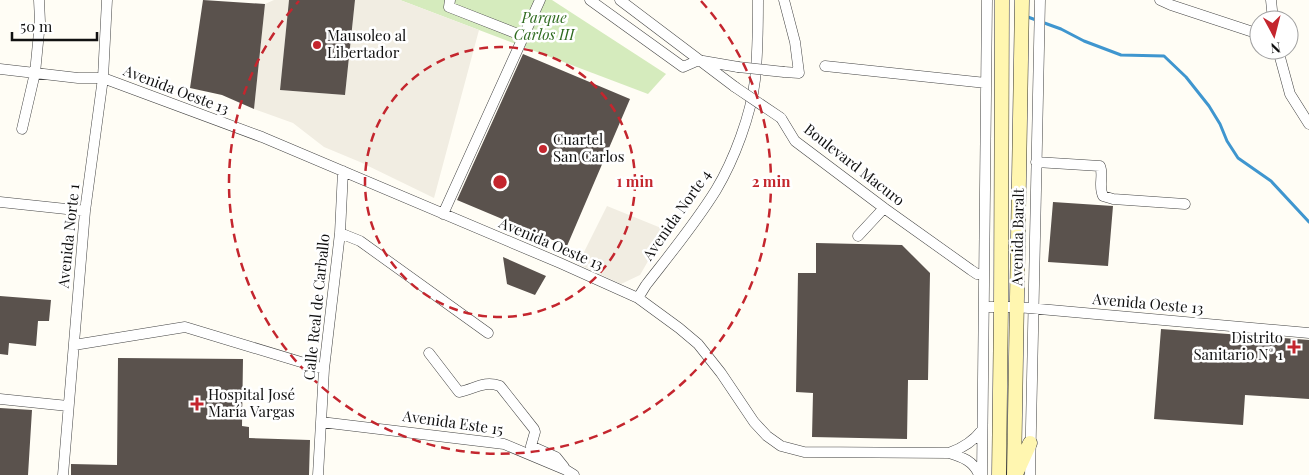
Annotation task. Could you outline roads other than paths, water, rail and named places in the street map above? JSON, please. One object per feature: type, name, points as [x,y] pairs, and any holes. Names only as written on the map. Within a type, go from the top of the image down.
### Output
[{"type":"main road","name":"Avenida Baralt","points":[[999,475],[1002,0]]},
{"type":"main road","name":"Avenida Baralt","points":[[1015,475],[1022,0]]},
{"type":"main road","points":[[1015,475],[1030,443]]},
{"type":"street","points":[[22,129],[34,73],[40,22],[39,0]]},
{"type":"street","name":"Avenida Norte 1","points":[[63,475],[85,211],[103,78],[107,0]]},
{"type":"street","points":[[450,0],[449,7],[523,36]]},
{"type":"street","points":[[443,214],[540,0]]},
{"type":"street","points":[[590,0],[683,67],[699,60],[738,67],[799,73],[784,0]]},
{"type":"street","name":"Boulevard Macuro","points":[[620,0],[735,87],[781,118],[795,141],[884,208],[977,274],[984,274]]},
{"type":"street","name":"Avenida Norte 4","points":[[638,298],[703,211],[730,163],[744,125],[754,88],[758,0]]},
{"type":"street","points":[[980,475],[984,306],[987,0]]},
{"type":"street","name":"Avenida Baralt","points":[[1030,475],[1040,0]]},
{"type":"street","points":[[1160,0],[1249,31]]},
{"type":"street","points":[[1281,60],[1290,94],[1308,122]]},
{"type":"street","points":[[824,66],[986,83]]},
{"type":"street","points":[[0,69],[78,78],[103,78]]},
{"type":"street","name":"Avenida Oeste 13","points":[[103,78],[262,137],[638,298],[698,344],[721,373],[754,422],[766,436],[780,446],[804,452],[949,454],[970,462],[980,475]]},
{"type":"street","points":[[1036,162],[1100,166],[1102,170],[1100,191],[1103,196],[1185,204]]},
{"type":"street","name":"Calle Real de Carballo","points":[[318,475],[324,369],[340,232],[344,171]]},
{"type":"street","points":[[0,202],[85,211]]},
{"type":"street","points":[[858,236],[884,208]]},
{"type":"street","points":[[340,232],[360,241],[488,333]]},
{"type":"street","name":"Avenida Oeste 13","points":[[984,306],[1017,307],[1033,310],[1309,333]]},
{"type":"street","points":[[74,345],[185,327],[324,369]]},
{"type":"street","points":[[429,353],[459,392],[492,383],[500,386],[534,429],[535,432],[531,446],[556,457],[570,472]]},
{"type":"street","points":[[0,399],[68,406]]},
{"type":"street","name":"Avenida Este 15","points":[[321,422],[504,444],[570,472]]},
{"type":"street","name":"Avenida Oeste 13","points":[[949,454],[972,442],[982,430]]},
{"type":"waterway","points":[[1025,16],[1061,29],[1084,41],[1121,55],[1164,56],[1186,77],[1209,106],[1238,158],[1271,181],[1309,222]]},
{"type":"place","name":"Mausoleo al Libertador","points":[[317,45]]},
{"type":"place","name":"Cuartel San Carlos","points":[[543,149]]},
{"type":"place","name":"Distrito Sanitario N° 1","points":[[1294,347]]},
{"type":"place","name":"Hospital José María Vargas","points":[[197,404]]},
{"type":"park label","name":"Parque Carlos III","points":[[544,26]]}]
